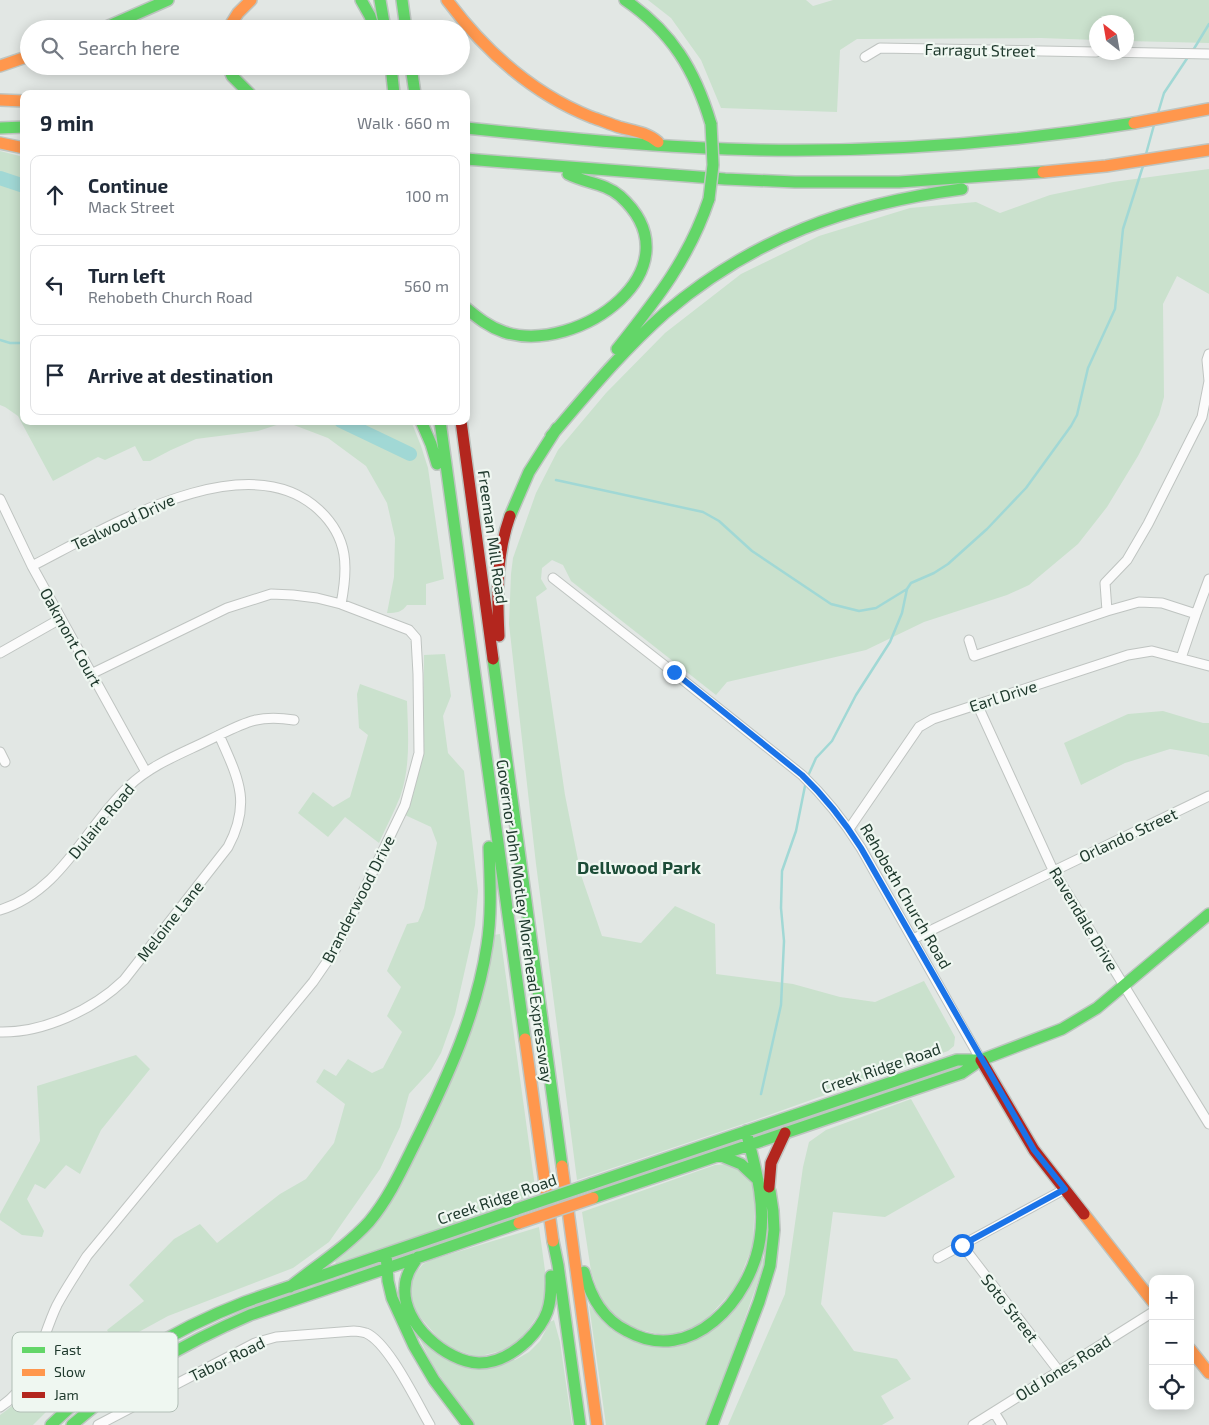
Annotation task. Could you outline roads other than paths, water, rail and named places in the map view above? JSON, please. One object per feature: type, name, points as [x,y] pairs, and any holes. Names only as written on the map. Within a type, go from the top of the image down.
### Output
[{"type":"main road","points":[[105,20],[142,0]]},
{"type":"main road","points":[[122,20],[168,0]]},
{"type":"main road","points":[[232,20],[245,4],[251,0]]},
{"type":"main road","points":[[360,0],[371,20]]},
{"type":"main road","points":[[380,0],[383,20]]},
{"type":"main road","points":[[402,0],[405,20]]},
{"type":"main road","points":[[447,0],[463,20]]},
{"type":"main road","points":[[493,658],[499,641],[498,599],[501,553],[524,482],[550,436],[677,270],[695,238],[709,199],[713,165],[710,124],[700,89],[684,59],[660,28],[648,16],[625,0]]},
{"type":"main road","points":[[470,28],[494,54],[530,84],[563,104],[619,127],[652,136],[661,145]]},
{"type":"main road","points":[[0,66],[20,59]]},
{"type":"main road","points":[[232,75],[246,90]]},
{"type":"main road","points":[[392,75],[394,90]]},
{"type":"main road","points":[[412,75],[414,90]]},
{"type":"main road","points":[[0,100],[20,101]]},
{"type":"main road","points":[[470,128],[661,145],[803,150],[898,148],[1009,139],[1132,123],[1209,109]]},
{"type":"main road","points":[[0,128],[20,127]]},
{"type":"main road","points":[[0,143],[20,147]]},
{"type":"main road","points":[[470,159],[722,179],[812,182],[903,182],[1041,172],[1118,164],[1209,150]]},
{"type":"main road","points":[[470,311],[492,328],[503,332],[527,335],[557,334],[573,330],[601,317],[623,299],[644,268],[647,253],[644,234],[634,211],[612,189],[571,176],[558,167]]},
{"type":"main road","points":[[550,436],[663,315],[708,280],[769,243],[821,221],[882,201],[925,193],[990,186],[1041,172]]},
{"type":"main road","points":[[424,425],[432,444],[437,465],[447,480]]},
{"type":"main road","name":"Governor John Motley Morehead Expressway","points":[[440,425],[580,1425]]},
{"type":"main road","name":"Freeman Mill Road","points":[[461,425],[493,658]]},
{"type":"main road","name":"Governor John Motley Morehead Expressway","points":[[493,658],[597,1425]]},
{"type":"main road","points":[[290,1287],[316,1265],[340,1249],[376,1213],[396,1180],[440,1095],[462,1044],[477,992],[487,945],[490,892],[488,839],[495,826]]},
{"type":"main road","name":"Creek Ridge Road","points":[[178,1349],[250,1315],[962,1073],[981,1060],[1062,1029],[1097,1008],[1209,914]]},
{"type":"main road","name":"Creek Ridge Road","points":[[176,1332],[208,1317],[290,1287],[957,1060],[981,1060]]},
{"type":"main road","name":"Rehobeth Church Road","points":[[981,1060],[1034,1150],[1149,1297]]},
{"type":"main road","points":[[572,1234],[579,1247],[586,1282],[593,1300],[615,1326],[637,1337],[653,1341],[664,1341],[690,1335],[714,1321],[741,1292],[752,1270],[757,1252],[762,1220],[762,1195],[750,1130]]},
{"type":"main road","points":[[769,1187],[771,1163],[785,1133]]},
{"type":"main road","points":[[712,1425],[768,1277],[774,1250],[775,1223],[769,1187],[753,1144]]},
{"type":"main road","points":[[719,1155],[740,1162],[758,1181]]},
{"type":"main road","points":[[418,1257],[412,1263],[408,1272],[404,1293],[406,1306],[415,1322],[429,1340],[445,1352],[472,1362],[486,1362],[498,1360],[512,1354],[539,1330],[548,1317],[552,1295],[551,1268],[553,1242]]},
{"type":"main road","points":[[386,1254],[392,1298],[414,1346],[434,1380],[468,1425]]},
{"type":"main road","points":[[1194,1354],[1209,1373]]},
{"type":"main road","name":"Creek Ridge Road","points":[[51,1425],[66,1412]]},
{"type":"main road","name":"Creek Ridge Road","points":[[72,1425],[87,1412]]},
{"type":"street","name":"Farragut Street","points":[[865,58],[880,48],[1089,52]]},
{"type":"street","points":[[1134,53],[1209,54]]},
{"type":"street","points":[[1107,611],[1105,583],[1127,560],[1148,524],[1202,417],[1209,381],[1207,360],[1209,354]]},
{"type":"street","name":"Tealwood Drive","points":[[32,566],[162,502],[185,494],[209,490],[234,486],[259,486],[282,489],[300,497],[313,504],[329,519],[340,540],[346,560],[341,604]]},
{"type":"street","name":"Oakmont Court","points":[[0,499],[60,619],[146,772]]},
{"type":"street","name":"Rehobeth Church Road","points":[[553,578],[674,672],[802,775],[818,791],[849,829],[981,1060]]},
{"type":"street","points":[[1181,658],[1209,579]]},
{"type":"street","name":"Branderwood Drive","points":[[46,1332],[57,1305],[87,1256],[313,982],[335,950],[405,805],[418,753],[416,638],[409,630],[341,604],[293,595],[271,594],[227,608],[91,674]]},
{"type":"street","points":[[969,640],[974,656],[1138,602],[1162,603],[1196,614]]},
{"type":"street","points":[[0,652],[60,619]]},
{"type":"street","name":"Earl Drive","points":[[849,829],[919,727],[933,719],[1128,655],[1152,651],[1209,666]]},
{"type":"street","name":"Ravendale Drive","points":[[977,704],[1053,870],[1209,1124]]},
{"type":"street","name":"Dulaire Road","points":[[0,910],[29,896],[54,877],[114,802],[129,785],[146,772],[219,735],[255,720],[277,717],[294,720]]},
{"type":"street","name":"Meloine Lane","points":[[0,1032],[23,1031],[48,1024],[80,1012],[106,997],[124,980],[228,847],[237,825],[241,798],[240,786],[235,771],[219,735]]},
{"type":"street","points":[[0,752],[6,762]]},
{"type":"street","name":"Orlando Street","points":[[912,939],[1209,796]]},
{"type":"street","points":[[938,1258],[1065,1189]]},
{"type":"street","name":"Soto Street","points":[[962,1245],[1058,1370]]},
{"type":"street","name":"Old Jones Road","points":[[973,1425],[1149,1314]]},
{"type":"street","name":"Tabor Road","points":[[178,1383],[254,1343],[276,1337],[320,1332],[354,1331],[367,1334],[378,1342],[430,1425]]},
{"type":"street","name":"Branderwood Drive","points":[[0,1407],[12,1397]]},
{"type":"street","name":"Tabor Road","points":[[98,1425],[123,1412]]},
{"type":"street","points":[[994,1412],[1002,1425]]},
{"type":"waterway","points":[[1192,52],[1209,24]]},
{"type":"waterway","points":[[1158,113],[1164,93],[1188,57]]},
{"type":"waterway","points":[[1146,154],[1154,125]]},
{"type":"waterway","points":[[556,480],[703,512],[719,521],[752,551],[831,604],[859,611],[876,608],[907,589],[911,583],[934,573],[948,564],[987,529],[1026,488],[1071,426],[1077,415],[1088,368],[1115,309],[1123,229],[1143,166]]},
{"type":"waterway","points":[[0,178],[20,185]]},
{"type":"waterway","points":[[0,340],[20,343]]},
{"type":"waterway","points":[[349,425],[410,454]]},
{"type":"waterway","points":[[808,776],[816,758],[832,741],[856,695],[890,642],[902,613],[907,589]]},
{"type":"waterway","points":[[761,1094],[781,1005],[784,941],[781,908],[782,871],[796,831],[806,781]]},
{"type":"district","name":"Dellwood Park","points":[[639,868]]}]
